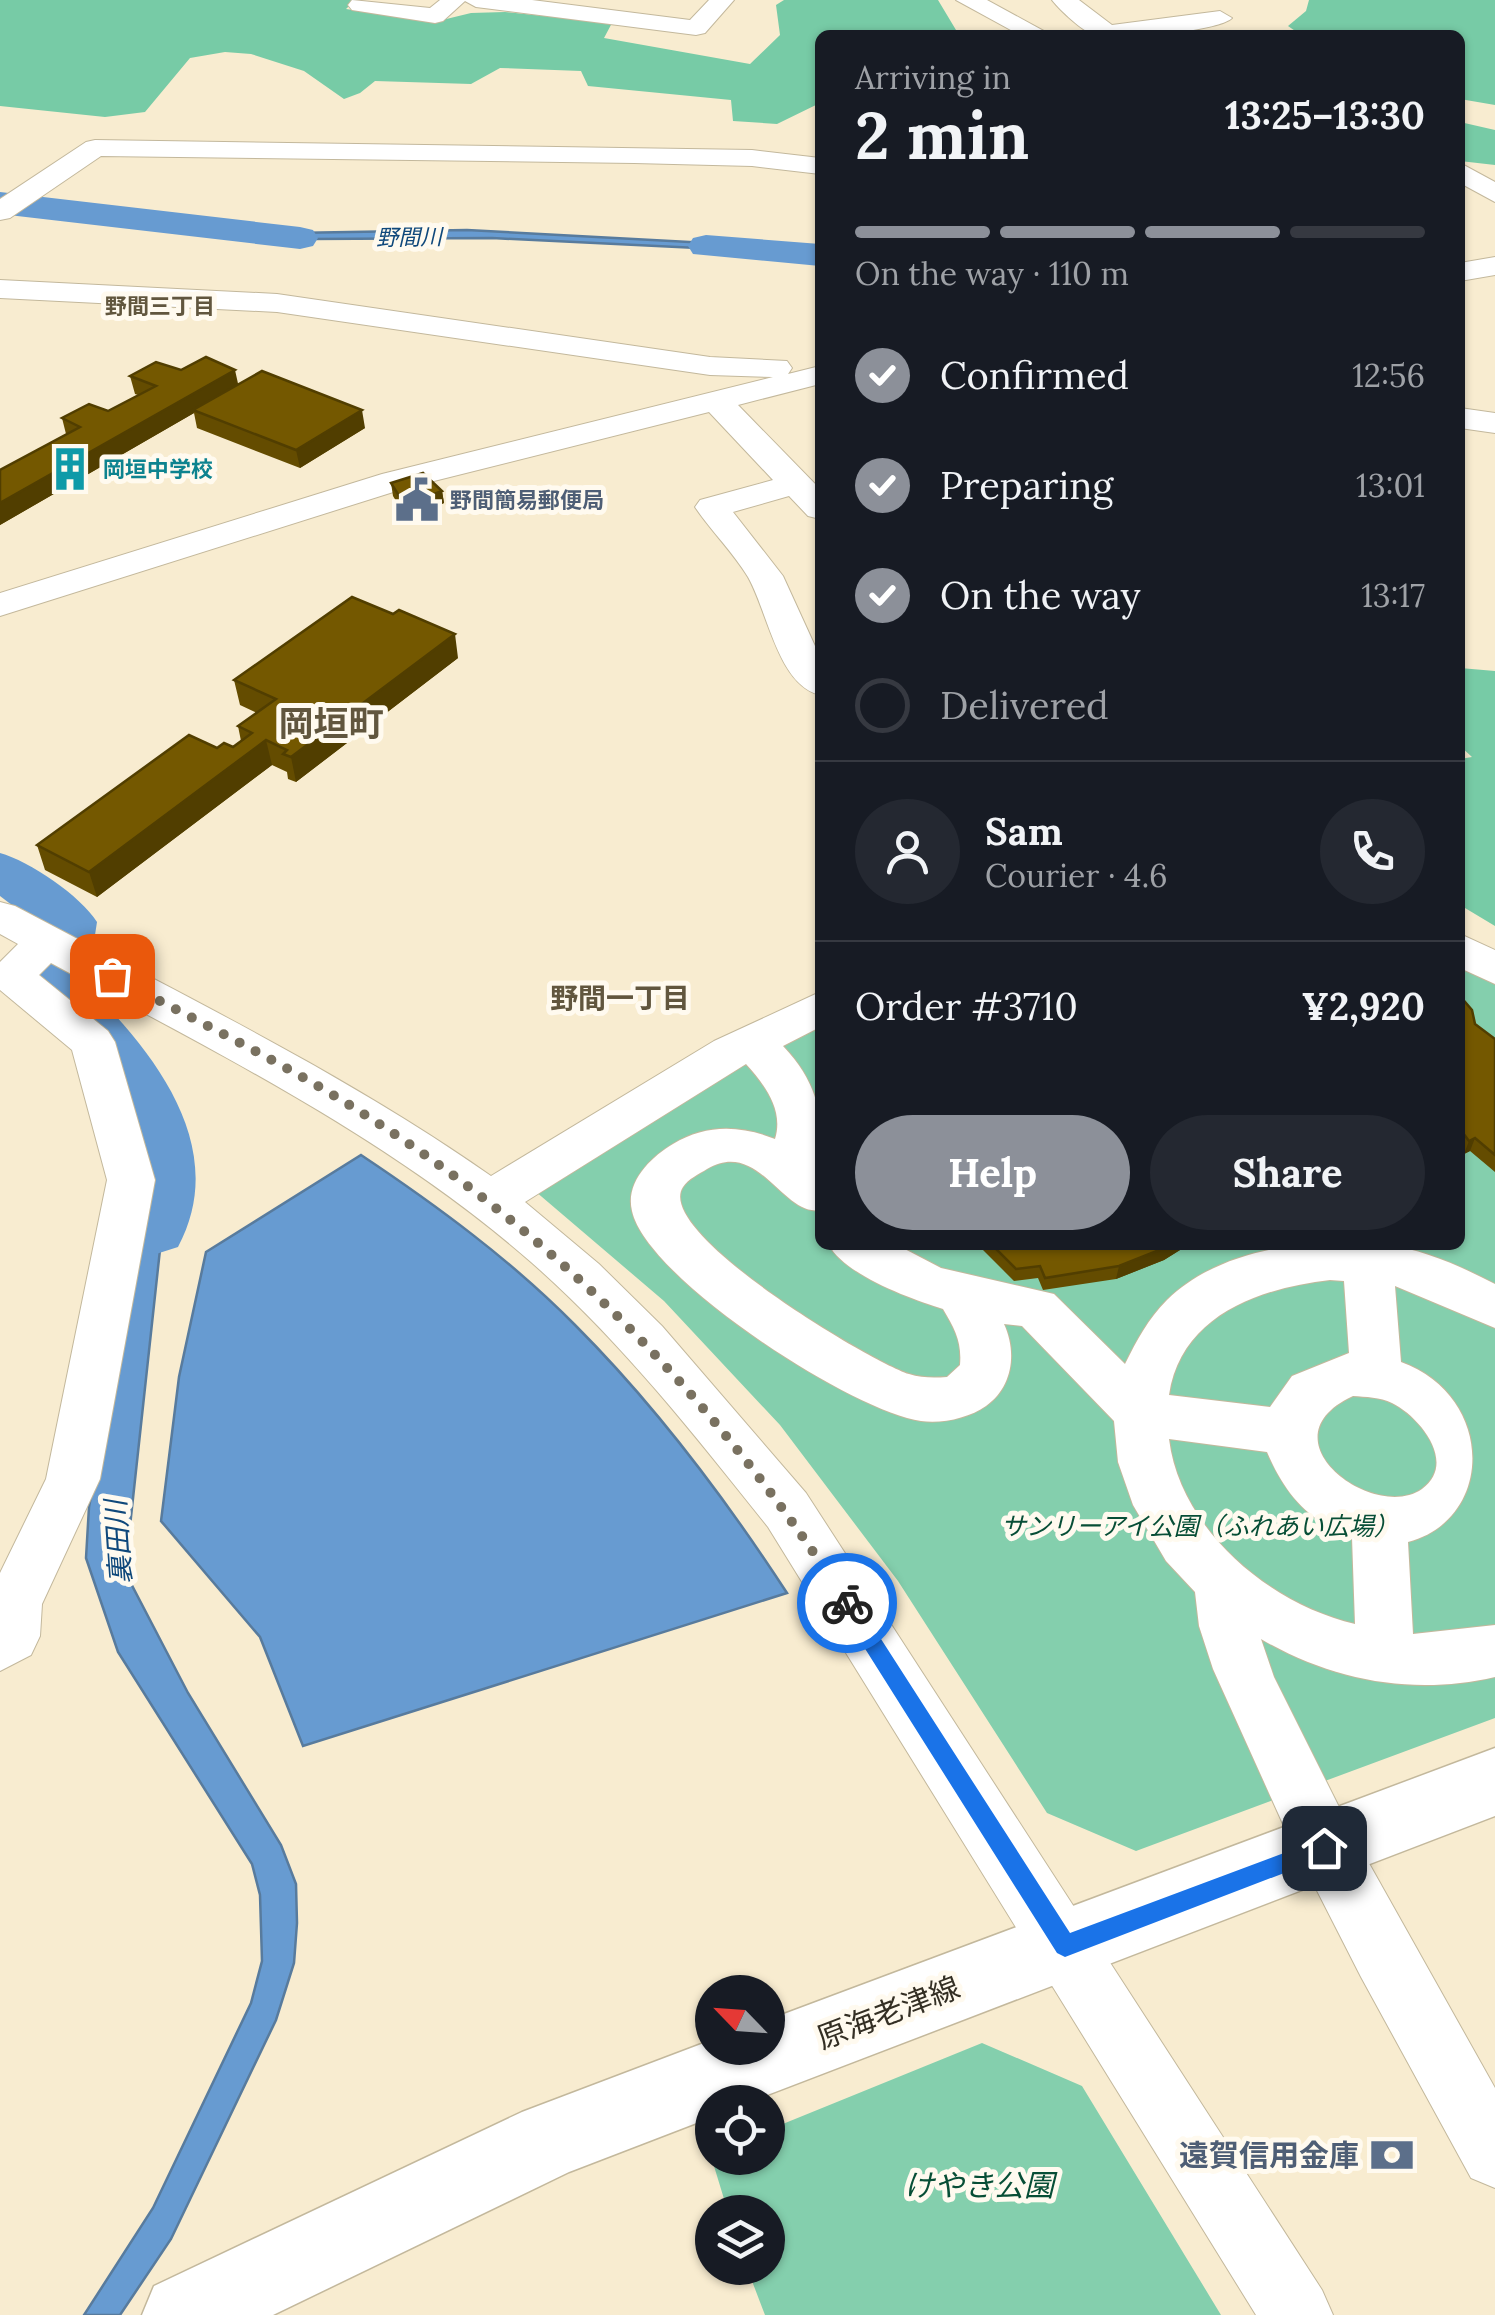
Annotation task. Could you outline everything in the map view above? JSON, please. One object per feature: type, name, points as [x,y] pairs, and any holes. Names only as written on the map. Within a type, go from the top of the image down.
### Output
[{"type":"main road","name":"原海老津線","points":[[183,2315],[550,2140],[1495,1782]]},
{"type":"street","points":[[366,0],[360,6],[435,16],[454,0]]},
{"type":"street","points":[[476,0],[696,28],[722,0]]},
{"type":"street","points":[[968,0],[1029,30]]},
{"type":"street","points":[[1064,0],[1104,30]]},
{"type":"street","points":[[1194,0],[1238,30]]},
{"type":"street","points":[[1123,30],[1220,18]]},
{"type":"street","points":[[0,212],[95,148],[634,155],[752,158],[815,165]]},
{"type":"street","points":[[1465,174],[1495,195]]},
{"type":"street","points":[[1465,196],[1495,195]]},
{"type":"street","points":[[1465,271],[1495,266]]},
{"type":"street","points":[[0,290],[277,302],[691,363],[792,368],[815,373]]},
{"type":"street","points":[[0,605],[394,481],[815,375]]},
{"type":"street","points":[[714,399],[807,496]]},
{"type":"street","points":[[1465,419],[1495,423]]},
{"type":"street","points":[[807,496],[712,507],[765,576],[809,674],[815,679]]},
{"type":"street","points":[[0,1644],[10,1636],[14,1604],[73,1480],[130,1180],[92,1042],[12,976],[23,929],[355,1108],[488,1200],[548,1248],[627,1322],[694,1395],[787,1510],[1297,2315]]},
{"type":"street","points":[[1465,952],[1495,969]]},
{"type":"street","points":[[488,1200],[752,1042],[815,1010]]},
{"type":"street","points":[[752,1042],[786,1078],[796,1101],[803,1124],[797,1146],[815,1193]]},
{"type":"street","points":[[815,1195],[788,1166],[762,1150],[724,1146],[678,1164],[664,1176],[653,1195],[657,1216],[667,1232],[718,1279],[761,1313],[903,1396],[921,1400],[959,1398],[982,1377],[987,1350],[980,1326],[960,1295]]},
{"type":"street","points":[[863,1250],[926,1284],[960,1295],[1036,1308],[1140,1413],[1289,1432]]},
{"type":"street","points":[[1495,1308],[1436,1278],[1368,1262],[1325,1260],[1283,1264],[1246,1275],[1211,1292],[1182,1315],[1160,1344],[1146,1376],[1140,1413],[1142,1447],[1168,1517],[1222,1581],[1281,1623],[1349,1650],[1385,1658],[1425,1661],[1495,1651]]},
{"type":"street","points":[[1368,1262],[1376,1375]]},
{"type":"street","points":[[1349,1374],[1376,1375],[1408,1386],[1436,1404],[1480,1460],[1462,1476],[1455,1493],[1442,1506],[1413,1518],[1379,1520],[1355,1514],[1314,1488],[1291,1451],[1289,1432],[1294,1410],[1306,1393],[1325,1380],[1349,1374]]},
{"type":"street","points":[[1379,1520],[1385,1658]]},
{"type":"street","points":[[1222,1581],[1222,1613],[1235,1650],[1324,1848],[1495,2154]]},
{"type":"green space","points":[[0,0],[355,0],[346,9],[434,22],[471,13],[505,12],[612,23],[604,38],[750,64],[780,35],[776,5],[784,0],[938,0],[956,30],[815,30],[815,105],[777,124],[733,121],[731,100],[588,86],[581,71],[500,68],[471,84],[375,81],[344,99],[304,71],[251,54],[225,52],[190,58],[145,112],[105,117],[0,106]]},
{"type":"green space","points":[[1309,0],[1495,0],[1495,105],[1465,100],[1465,30],[1294,30],[1288,26],[1306,11]]},
{"type":"green space","points":[[1465,123],[1495,130],[1495,165],[1465,162]]},
{"type":"green space","points":[[1465,668],[1495,671],[1495,926],[1465,908],[1465,758],[1472,757],[1465,751]]},
{"type":"green space","name":"サンリーアイ公園（ふれあい広場）","points":[[1465,966],[1495,983],[1495,1718],[1136,1851],[1047,1813],[898,1581],[780,1425],[664,1301],[535,1191],[717,1077],[815,1026],[815,1250],[1465,1250]]},
{"type":"green space","name":"けやき公園","points":[[982,2043],[1082,2086],[1221,2315],[765,2315],[754,2285],[785,2285],[785,2195],[723,2195],[717,2175],[785,2175],[785,2123]]},
{"type":"water","name":"野間川","points":[[0,203],[190,226],[291,233],[467,230],[815,249],[815,254],[492,238],[311,239],[0,209]]},
{"type":"water","name":"裏田川","points":[[0,863],[58,900],[70,913],[61,967],[67,988],[132,1043],[147,1076],[152,1123],[168,1176],[125,1572],[188,1693],[281,1845],[296,1884],[294,1963],[276,2020],[171,2239],[120,2315],[84,2315],[153,2208],[251,2003],[262,1961],[260,1895],[252,1864],[118,1652],[86,1558],[89,1507],[150,1187],[53,994],[52,918],[0,881]]},
{"type":"water","points":[[361,1155],[472,1234],[575,1325],[688,1454],[787,1593],[303,1746],[260,1637],[161,1521],[179,1377],[206,1252]]},
{"type":"building","points":[[206,357],[235,370],[0,503],[0,470],[80,427],[62,418],[89,404],[108,411],[156,386],[130,376],[156,362],[181,370]]},
{"type":"building","points":[[262,371],[362,410],[296,450],[193,410]]},
{"type":"building","points":[[423,473],[442,491],[413,502],[408,497],[401,499],[391,483]]},
{"type":"building","points":[[352,597],[393,614],[399,610],[455,634],[291,757],[283,754],[287,750],[266,740],[89,872],[37,845],[189,735],[217,748],[224,743],[233,747],[252,733],[238,726],[276,699],[234,680]]},
{"type":"building","points":[[1465,1002],[1472,1010],[1475,1024],[1495,1039],[1495,1155],[1475,1138],[1469,1141],[1465,1136]]},
{"type":"building","points":[[997,1250],[1159,1250],[1119,1266],[1045,1278],[1040,1266],[1016,1269]]},
{"type":"waterway","name":"野間川","points":[[0,203],[300,238]]},
{"type":"waterway","name":"野間川","points":[[706,246],[815,255]]},
{"type":"waterway","name":"裏田川","points":[[0,870],[70,922],[58,991],[116,1052],[145,1094],[162,1145],[164,1183],[156,1230]]},
{"type":"way so far","points":[[112,976],[355,1108],[488,1200],[548,1248],[627,1322],[694,1395],[787,1510],[847,1603]]},
{"type":"place","name":"岡垣中学校","points":[[70,469]]},
{"type":"place","name":"野間簡易郵便局","points":[[417,500]]},
{"type":"place","name":"遠賀信用金庫","points":[[1392,2155]]},
{"type":"district","name":"野間三丁目","points":[[160,306]]},
{"type":"district","name":"岡垣町","points":[[331,723]]},
{"type":"district","name":"野間一丁目","points":[[620,998]]},
{"type":"route","points":[[847,1603],[1065,1946],[1324,1848]]}]
